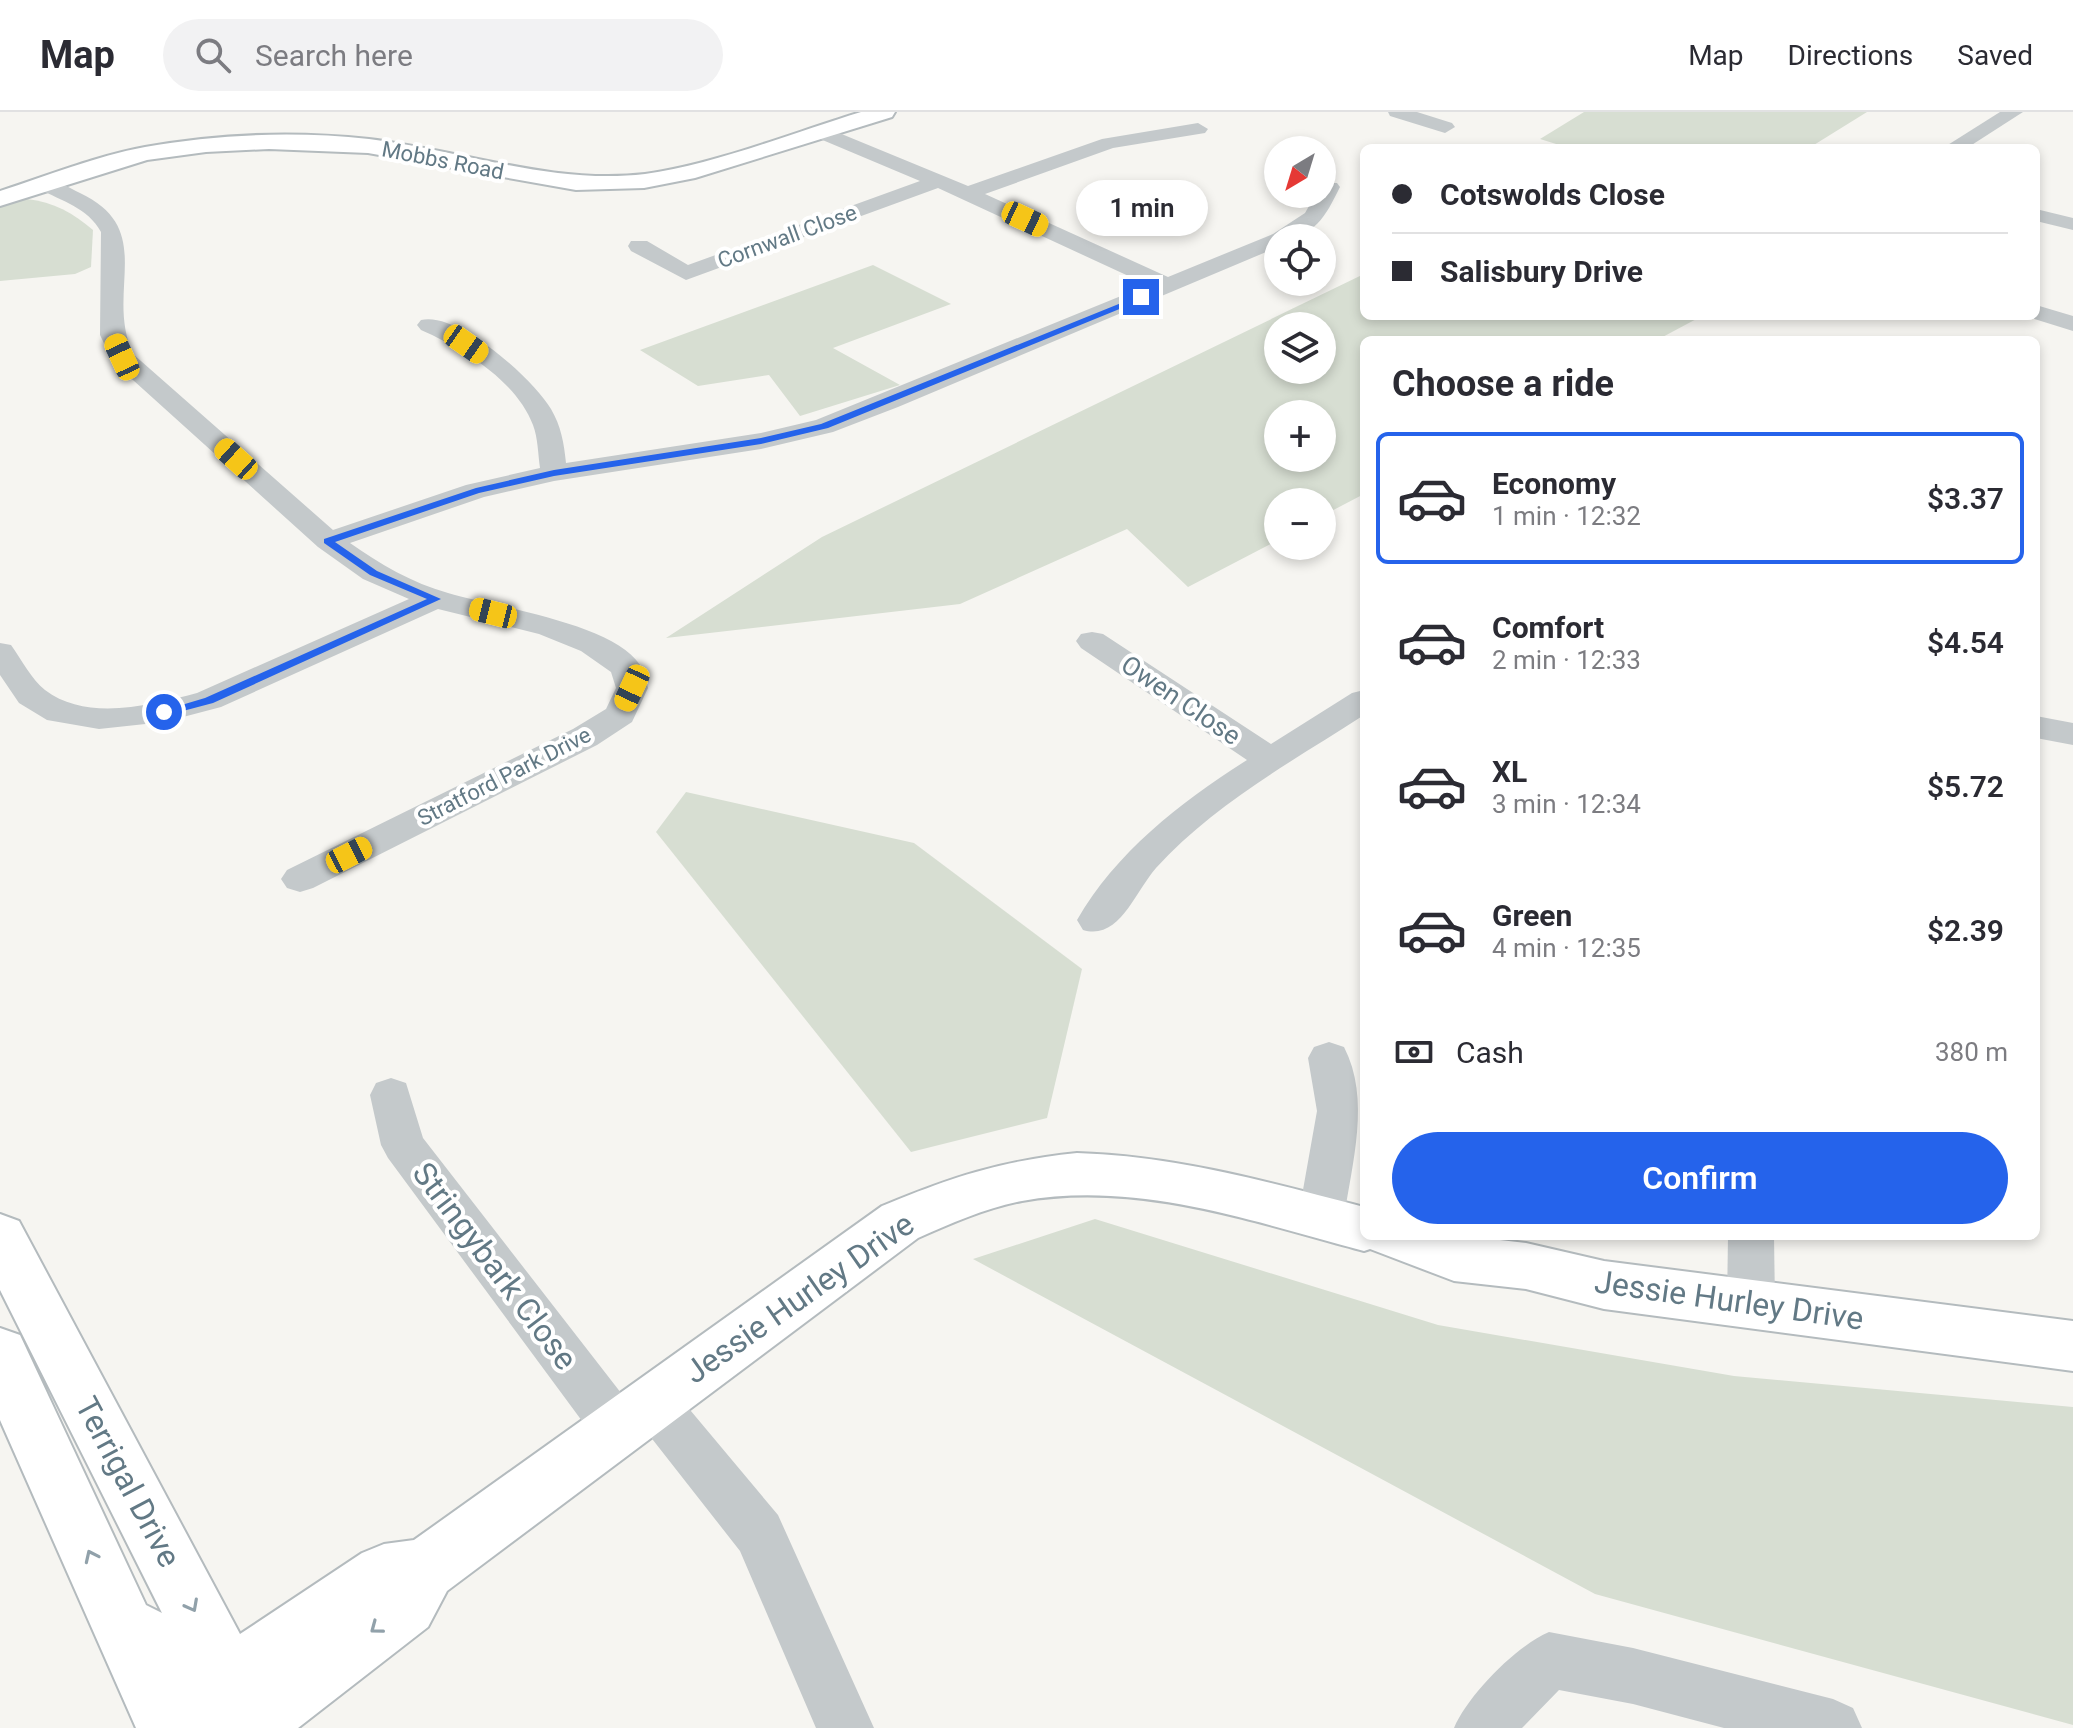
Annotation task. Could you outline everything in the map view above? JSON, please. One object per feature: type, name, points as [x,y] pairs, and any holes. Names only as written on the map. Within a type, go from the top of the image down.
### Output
[{"type":"street","name":"Mobbs Road","points":[[0,199],[144,154],[206,145],[269,142],[359,145],[548,179],[623,183],[687,173],[884,112]]},
{"type":"street","points":[[1397,112],[1445,127]]},
{"type":"street","points":[[1960,144],[2014,112]]},
{"type":"street","points":[[967,193],[1109,143],[1198,129]]},
{"type":"street","points":[[820,132],[967,193],[1169,286]]},
{"type":"street","name":"Cornwall Close","points":[[639,246],[686,273],[939,181]]},
{"type":"street","name":"Stratford Park Drive","points":[[46,185],[88,205],[103,216],[112,232],[112,335],[122,357],[328,541],[374,573],[435,599],[550,627],[608,652],[626,668],[632,688],[620,715],[585,737],[300,879]]},
{"type":"street","points":[[1303,224],[1314,217],[1319,208]]},
{"type":"street","points":[[2040,216],[2073,224]]},
{"type":"street","points":[[328,541],[476,491],[554,473],[761,441],[824,426],[889,402],[1264,245]]},
{"type":"street","points":[[2040,313],[2073,324]]},
{"type":"street","points":[[429,325],[448,332],[522,388],[546,425],[554,473]]},
{"type":"street","points":[[0,652],[31,696],[59,713],[99,719],[164,712],[209,700],[435,599]]},
{"type":"street","name":"Owen Close","points":[[1092,641],[1271,760]]},
{"type":"street","points":[[1096,920],[1143,859],[1213,797],[1360,708]]},
{"type":"street","points":[[2040,728],[2073,734]]},
{"type":"street","points":[[1329,1058],[1338,1111],[1342,1223]]},
{"type":"street","name":"Stringybark Close","points":[[391,1095],[403,1145],[635,1415],[759,1533],[845,1728]]},
{"type":"street","name":"Jessie Hurley Drive","points":[[226,1716],[406,1605],[425,1569],[900,1222],[957,1196],[999,1182],[1040,1175],[1090,1172],[1172,1179],[1342,1223]]},
{"type":"street","name":"Terrigal Drive","points":[[0,1237],[226,1716]]},
{"type":"street","name":"Jessie Hurley Drive","points":[[1402,1240],[1454,1258],[1526,1266],[1604,1285],[2073,1346]]},
{"type":"street","points":[[1751,1240],[1751,1304]]},
{"type":"street","points":[[0,1353],[117,1613],[206,1701],[226,1716]]},
{"type":"street","points":[[1483,1728],[1549,1660],[1633,1676],[1833,1728]]},
{"type":"shaded area","points":[[1584,112],[1867,112],[1815,144],[1556,144],[1540,139]]},
{"type":"shaded area","points":[[27,199],[63,209],[93,230],[91,267],[75,274],[0,281],[0,206]]},
{"type":"shaded area","points":[[873,265],[951,304],[833,348],[900,385],[800,416],[769,375],[698,386],[640,350]]},
{"type":"shaded area","points":[[1360,276],[1360,320],[1694,320],[1664,336],[1360,336],[1360,496],[1336,509],[1336,488],[1264,488],[1264,547],[1188,587],[1127,529],[960,604],[666,638],[822,537],[1264,323],[1264,384],[1336,384],[1336,312],[1286,312],[1319,296],[1336,296],[1336,288]]},
{"type":"shaded area","points":[[686,792],[914,843],[1082,969],[1047,1118],[911,1152],[656,832]]},
{"type":"shaded area","points":[[1095,1219],[1438,1325],[1734,1376],[2073,1407],[2073,1725],[1595,1594],[973,1259]]},
{"type":"route","points":[[164,712],[209,700],[435,599],[374,573],[328,541],[476,491],[554,473],[761,441],[824,426],[1141,297]]}]
